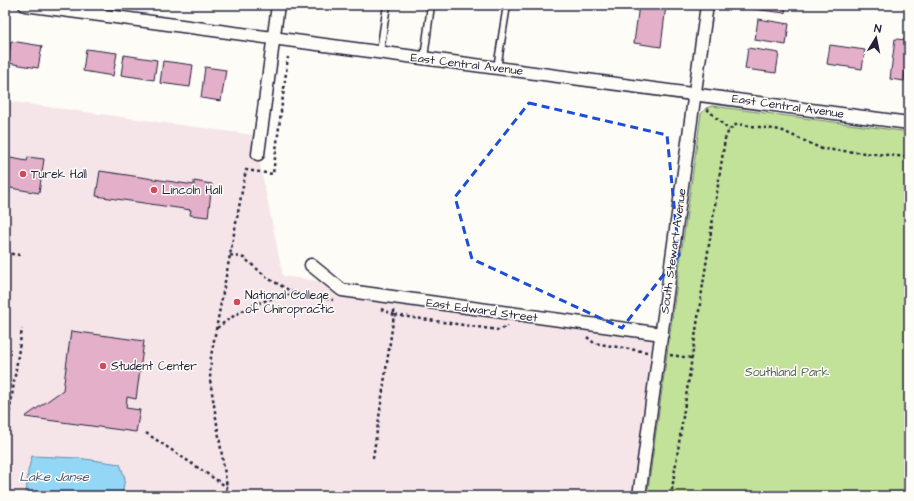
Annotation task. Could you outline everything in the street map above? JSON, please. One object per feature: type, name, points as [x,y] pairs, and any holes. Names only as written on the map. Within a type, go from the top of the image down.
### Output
[{"type":"street","name":"East Central Avenue","points":[[25,5],[74,8],[380,52],[909,123]]},
{"type":"street","points":[[258,154],[278,5]]},
{"type":"street","name":"South Stewart Avenue","points":[[639,496],[706,5]]},
{"type":"street","name":"East Edward Street","points":[[311,265],[342,290],[662,334]]},
{"type":"lane","points":[[380,52],[387,5]]},
{"type":"lane","points":[[424,58],[431,5]]},
{"type":"lane","points":[[497,68],[507,5]]},
{"type":"path","points":[[226,496],[227,487],[210,380],[210,364],[246,170],[273,174],[288,57]]},
{"type":"path","points":[[707,95],[706,108],[730,130]]},
{"type":"path","points":[[670,496],[725,139],[730,130],[737,124],[763,127],[781,130],[822,150],[909,157]]},
{"type":"path","points":[[5,253],[20,255]]},
{"type":"path","points":[[230,255],[244,258],[269,279],[296,294],[334,300]]},
{"type":"path","points":[[216,328],[239,312],[253,305],[267,300],[296,294]]},
{"type":"path","points":[[373,458],[396,298]]},
{"type":"path","points":[[379,308],[394,315],[498,330],[510,326]]},
{"type":"path","points":[[5,442],[22,329]]},
{"type":"path","points":[[586,336],[594,344],[692,358]]},
{"type":"path","points":[[146,433],[227,487]]},
{"type":"highlighted area","points":[[529,103],[667,135],[679,255],[622,328],[472,259],[455,197]]},
{"type":"shaded area","name":"National College of Chiropractic","points":[[5,101],[254,135],[283,276],[656,328],[633,496],[5,496]]},
{"type":"green space","name":"Southland Park","points":[[712,106],[909,132],[909,496],[647,496],[701,114],[706,108]]},
{"type":"water","name":"Lake Janse","points":[[32,456],[78,458],[120,464],[125,478],[122,496],[26,496],[28,471]]},
{"type":"building","points":[[639,5],[666,5],[661,47],[634,43]]},
{"type":"building","points":[[754,5],[786,5],[785,13],[753,9]]},
{"type":"building","points":[[758,19],[789,24],[786,45],[755,40]]},
{"type":"building","points":[[895,39],[909,40],[909,71],[905,70],[904,81],[890,79]]},
{"type":"building","points":[[11,41],[42,46],[38,68],[8,63]]},
{"type":"building","points":[[830,45],[865,50],[862,69],[827,64]]},
{"type":"building","points":[[748,48],[779,53],[776,73],[745,69]]},
{"type":"building","points":[[86,49],[117,53],[113,76],[83,71]]},
{"type":"building","points":[[124,55],[157,60],[154,80],[121,75]]},
{"type":"building","points":[[163,61],[193,65],[190,87],[160,83]]},
{"type":"building","points":[[205,67],[226,70],[221,101],[201,98]]},
{"type":"building","name":"Turek Hall","points":[[5,157],[27,161],[28,157],[44,159],[39,193],[5,187]]},
{"type":"building","name":"Lincoln Hall","points":[[100,171],[194,185],[194,181],[212,184],[208,217],[190,215],[191,210],[96,196]]},
{"type":"building","name":"Student Center","points":[[71,331],[144,341],[136,399],[127,397],[126,408],[140,410],[136,432],[25,417],[63,390]]},
{"type":"place","name":"Turek Hall","points":[[23,174]]},
{"type":"place","name":"Lincoln Hall","points":[[154,190]]},
{"type":"place","name":"National College of Chiropractic","points":[[237,302]]},
{"type":"place","name":"Student Center","points":[[103,366]]}]
